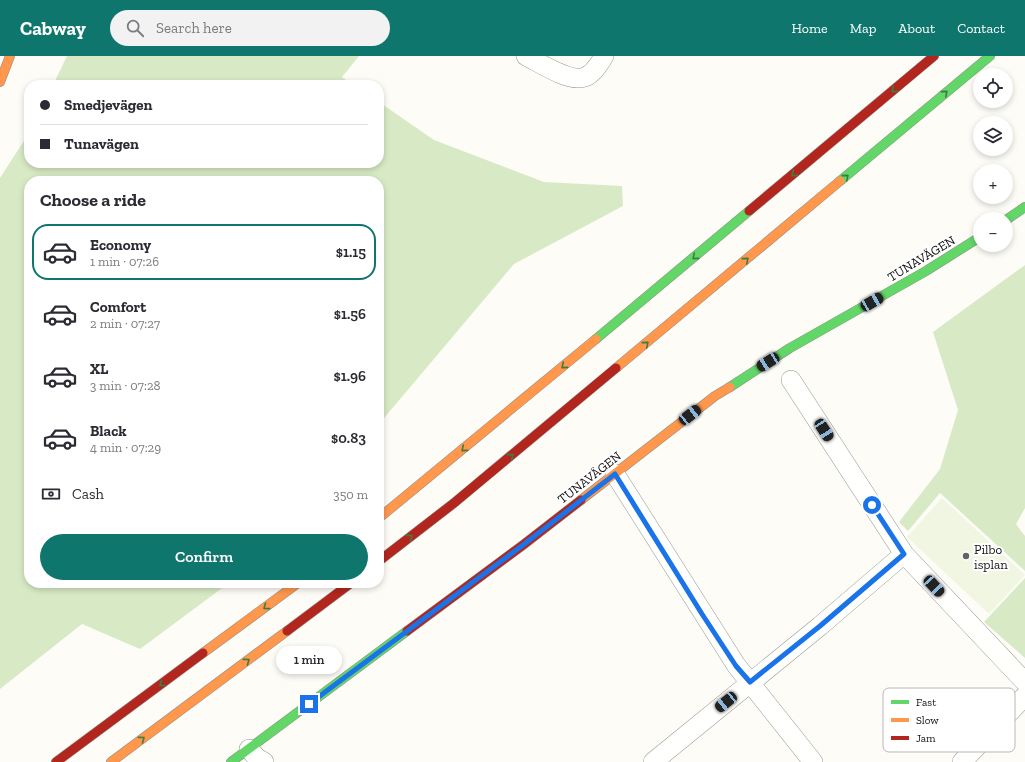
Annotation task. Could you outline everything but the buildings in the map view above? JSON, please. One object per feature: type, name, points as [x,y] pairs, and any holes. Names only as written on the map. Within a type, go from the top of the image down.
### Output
[{"type":"main road","points":[[0,82],[10,56]]},
{"type":"main road","points":[[384,514],[594,341],[934,56]]},
{"type":"main road","points":[[384,557],[466,493],[990,56]]},
{"type":"main road","points":[[1013,215],[1025,207]]},
{"type":"main road","name":"TUNAVÄGEN","points":[[232,762],[523,545],[715,396],[790,348],[926,271],[973,241]]},
{"type":"main road","points":[[56,762],[291,588]]},
{"type":"main road","points":[[111,762],[344,588]]},
{"type":"street","points":[[526,56],[558,73],[580,78],[588,75],[604,56]]},
{"type":"street","points":[[791,380],[904,554],[1025,682]]},
{"type":"street","points":[[615,474],[736,666],[813,762]]},
{"type":"street","points":[[653,762],[820,626],[904,554]]},
{"type":"street","points":[[1015,706],[1025,696]]},
{"type":"street","points":[[249,749],[257,758],[264,762]]},
{"type":"street","points":[[962,762],[972,752]]},
{"type":"green space","points":[[67,56],[359,56],[342,77],[346,80],[55,80]]},
{"type":"green space","points":[[384,105],[434,140],[544,182],[622,186],[623,206],[514,264],[384,418],[384,176],[24,176],[24,588],[222,588],[140,649],[82,624],[0,689],[0,178],[24,141],[24,168],[384,168]]},
{"type":"green space","points":[[1025,265],[1025,508],[1016,524],[1025,536],[1025,571],[940,493],[908,531],[899,522],[940,469],[958,410],[933,332]]},
{"type":"green space","name":"Pilbo isplan","points":[[942,498],[1025,575],[989,614],[907,537]]},
{"type":"green space","points":[[1025,578],[1025,658],[984,622]]},
{"type":"traffic: fast","points":[[840,181],[990,56]]},
{"type":"traffic: fast","points":[[1013,215],[1025,207]]},
{"type":"traffic: fast","points":[[596,339],[749,211]]},
{"type":"traffic: fast","points":[[730,387],[790,348],[926,271],[973,241]]},
{"type":"traffic: fast","points":[[231,762],[407,631]]},
{"type":"traffic: slow","points":[[0,82],[10,56]]},
{"type":"traffic: slow","points":[[616,368],[840,181]]},
{"type":"traffic: slow","points":[[384,514],[596,339]]},
{"type":"traffic: slow","points":[[581,500],[715,396],[730,387]]},
{"type":"traffic: slow","points":[[203,653],[291,588]]},
{"type":"traffic: slow","points":[[111,762],[287,631]]},
{"type":"traffic: jam","points":[[749,211],[934,56]]},
{"type":"traffic: jam","points":[[384,557],[454,503],[616,368]]},
{"type":"traffic: jam","points":[[407,631],[581,500]]},
{"type":"traffic: jam","points":[[287,631],[344,588]]},
{"type":"traffic: jam","points":[[56,762],[203,653]]},
{"type":"place","name":"Pilbo isplan","points":[[966,556]]},
{"type":"route","points":[[309,704],[523,545],[615,474],[702,614],[736,666],[750,682],[820,626],[904,554],[872,505]]}]
